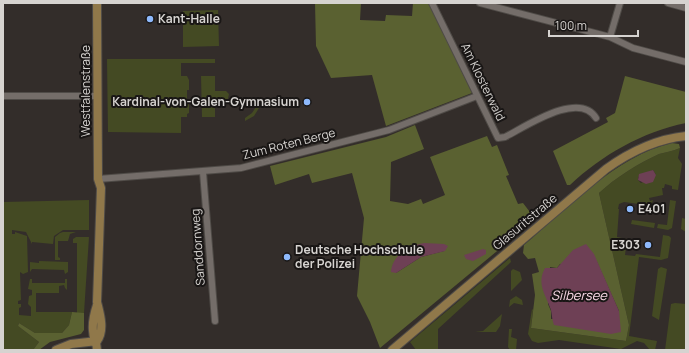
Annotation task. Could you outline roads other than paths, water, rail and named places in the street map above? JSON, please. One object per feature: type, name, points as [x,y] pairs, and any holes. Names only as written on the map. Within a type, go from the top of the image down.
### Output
[{"type":"main road","name":"Westfalenstraße","points":[[97,3],[98,179],[96,187],[99,214],[97,302],[93,319],[93,331],[97,341],[97,350]]},
{"type":"main road","name":"Glasuritstraße","points":[[392,350],[606,169],[629,153],[645,146],[667,139],[686,136]]},
{"type":"main road","points":[[60,349],[70,344],[97,341]]},
{"type":"main road","points":[[60,349],[75,350]]},
{"type":"street","name":"Am Klosterwald","points":[[432,3],[498,138],[566,107],[588,110],[596,118]]},
{"type":"street","points":[[480,3],[610,37],[638,49],[686,62]]},
{"type":"street","points":[[610,37],[620,3]]},
{"type":"street","points":[[668,3],[686,8]]},
{"type":"street","points":[[3,96],[97,96]]},
{"type":"street","name":"Zum Roten Berge","points":[[98,179],[241,168],[374,134],[478,96]]},
{"type":"street","name":"Sanddornweg","points":[[203,172],[215,322]]},
{"type":"water","points":[[653,170],[656,175],[653,182],[646,184],[638,180],[639,174]]},
{"type":"water","points":[[424,243],[444,244],[448,246],[445,251],[421,257],[396,273],[391,272],[394,261],[402,252],[413,246]]},
{"type":"water","name":"Silbersee","points":[[586,244],[594,254],[619,311],[621,332],[611,334],[554,325],[551,310],[543,289],[541,279],[542,274],[545,268],[557,268],[573,250]]},
{"type":"water","points":[[483,249],[486,250],[486,254],[473,261],[466,259],[464,255]]},
{"type":"place","name":"Kant-Halle","points":[[150,19]]},
{"type":"place","name":"Kardinal-von-Galen-Gymnasium","points":[[307,102]]},
{"type":"place","name":"E401","points":[[630,209]]},
{"type":"place","name":"E303","points":[[648,245]]},
{"type":"place","name":"Deutsche Hochschule der Polizei","points":[[287,257]]}]
